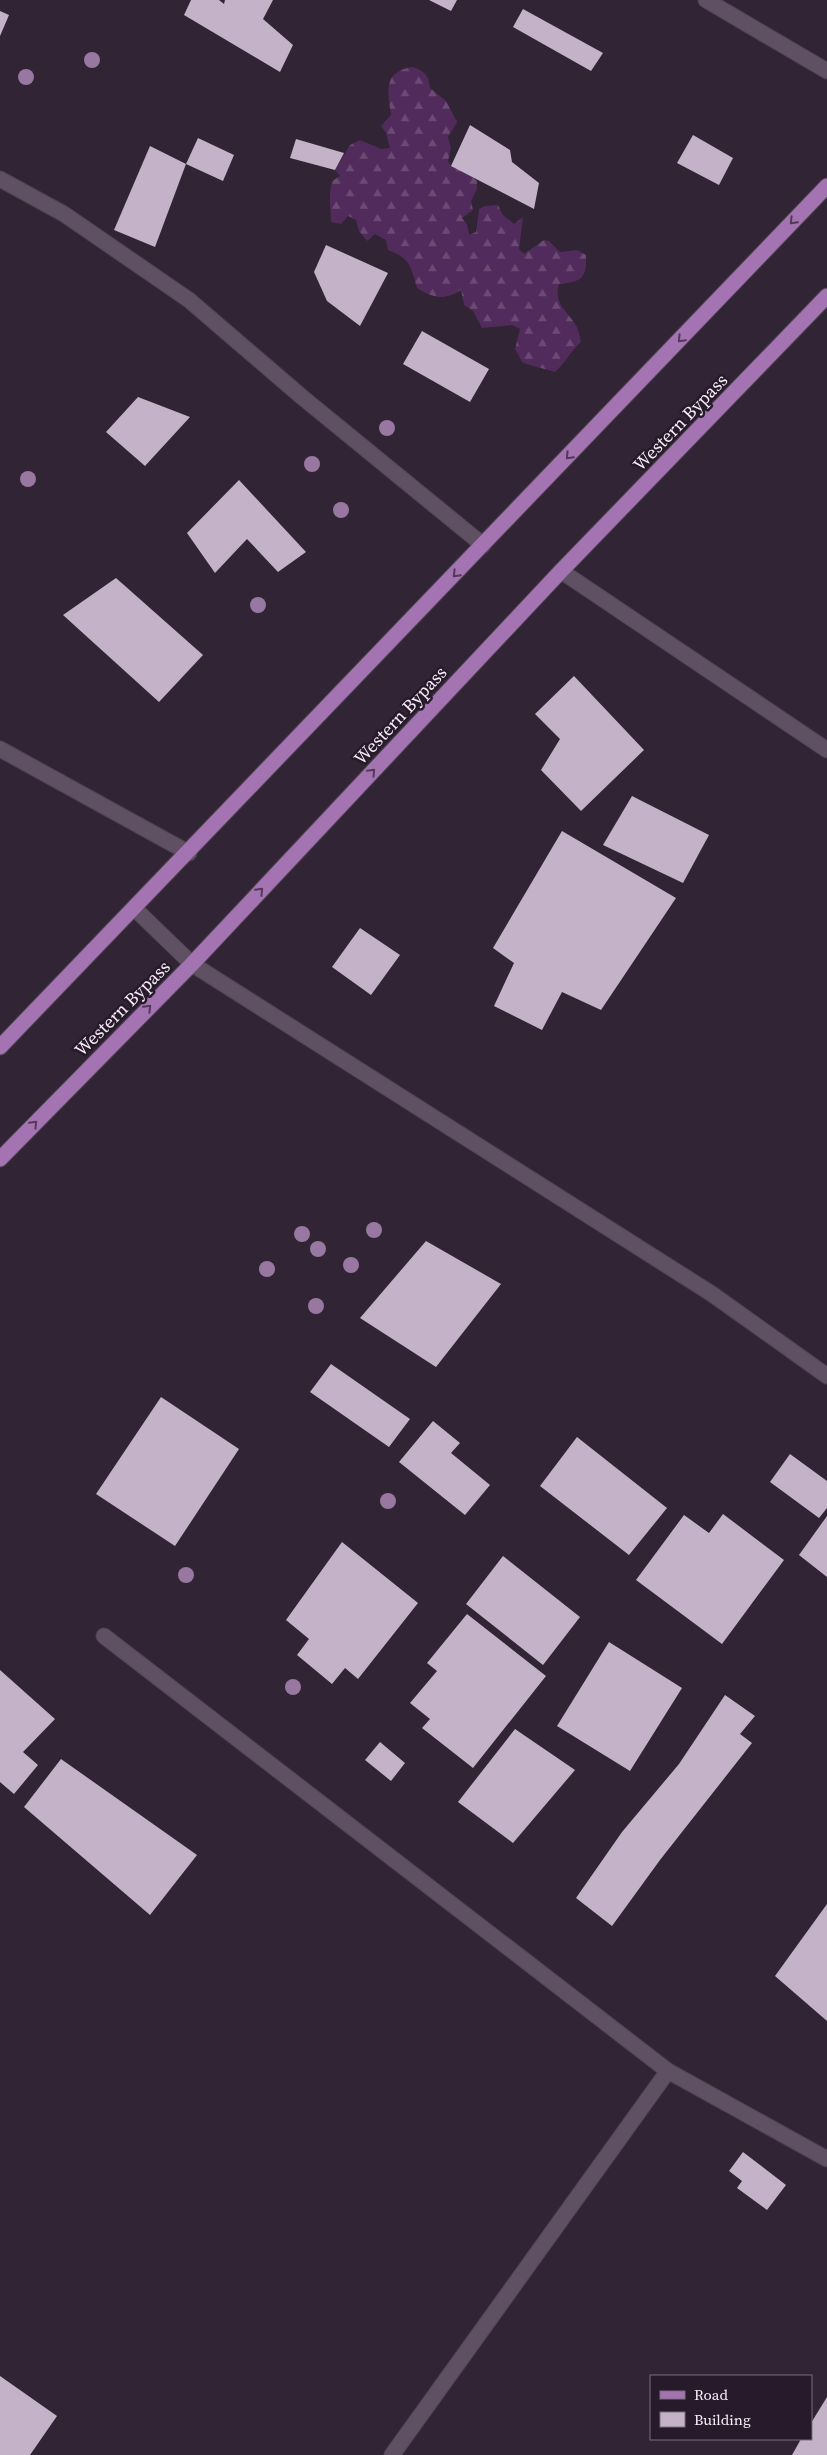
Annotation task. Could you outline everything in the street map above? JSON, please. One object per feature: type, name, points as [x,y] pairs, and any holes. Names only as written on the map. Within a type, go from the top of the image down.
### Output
[{"type":"main road","points":[[0,1048],[827,186]]},
{"type":"main road","name":"Western Bypass","points":[[0,1159],[192,964],[561,571],[827,296]]},
{"type":"street","points":[[706,0],[827,72]]},
{"type":"street","points":[[0,179],[64,214],[189,300],[302,397],[483,545]]},
{"type":"street","points":[[561,571],[827,750]]},
{"type":"street","points":[[0,749],[189,853]]},
{"type":"street","points":[[135,909],[192,964],[712,1294],[827,1376]]},
{"type":"street","points":[[104,1636],[668,2071],[827,2159]]},
{"type":"street","points":[[392,2455],[668,2071]]},
{"type":"green space","points":[[413,67],[425,74],[430,88],[446,101],[457,122],[448,137],[451,148],[448,161],[451,166],[462,168],[477,181],[477,189],[471,201],[473,210],[462,218],[467,224],[469,235],[476,232],[479,209],[485,206],[498,205],[503,215],[514,224],[523,217],[519,249],[524,254],[544,240],[549,241],[560,252],[577,250],[586,255],[585,269],[582,277],[573,282],[559,284],[558,297],[562,307],[577,327],[581,342],[555,372],[523,363],[515,349],[520,329],[512,325],[482,328],[473,311],[464,305],[461,290],[449,296],[439,297],[417,288],[408,264],[401,256],[388,250],[386,240],[375,234],[367,241],[359,231],[356,220],[348,216],[341,224],[331,222],[330,197],[332,181],[340,176],[335,170],[350,145],[360,140],[381,149],[390,148],[386,133],[381,126],[391,115],[389,84],[396,73]]},
{"type":"building","points":[[191,0],[219,0],[224,4],[225,0],[273,0],[263,19],[293,45],[280,72],[184,15]]},
{"type":"building","points":[[429,0],[457,0],[451,11]]},
{"type":"building","points":[[523,9],[603,53],[591,71],[513,27]]},
{"type":"building","points":[[0,11],[9,15],[0,36]]},
{"type":"building","points":[[470,125],[510,150],[512,162],[539,183],[534,209],[451,166]]},
{"type":"building","points":[[693,135],[733,158],[719,185],[677,163]]},
{"type":"building","points":[[198,138],[234,155],[223,181],[186,164]]},
{"type":"building","points":[[296,139],[344,153],[335,170],[290,158]]},
{"type":"building","points":[[150,146],[186,164],[155,247],[114,230]]},
{"type":"building","points":[[326,245],[388,273],[360,326],[327,301],[314,272]]},
{"type":"building","points":[[422,331],[489,369],[470,402],[403,364]]},
{"type":"building","points":[[138,397],[190,417],[145,466],[106,432]]},
{"type":"building","points":[[239,480],[306,552],[278,572],[247,539],[215,573],[187,533]]},
{"type":"building","points":[[116,578],[203,655],[159,702],[63,615]]},
{"type":"building","points":[[574,676],[644,750],[581,811],[541,770],[560,739],[535,714]]},
{"type":"building","points":[[632,796],[709,835],[683,883],[603,845]]},
{"type":"building","points":[[562,831],[676,898],[601,1010],[562,992],[542,1030],[494,1006],[514,963],[493,948]]},
{"type":"building","points":[[360,928],[400,955],[371,995],[332,967]]},
{"type":"building","points":[[426,1241],[501,1284],[436,1367],[360,1318]]},
{"type":"building","points":[[331,1364],[410,1419],[389,1447],[310,1392]]},
{"type":"building","points":[[161,1397],[239,1449],[175,1546],[96,1494]]},
{"type":"building","points":[[433,1421],[460,1443],[451,1453],[490,1485],[465,1515],[399,1462]]},
{"type":"building","points":[[577,1437],[667,1508],[629,1555],[540,1486]]},
{"type":"building","points":[[790,1454],[827,1481],[827,1508],[819,1518],[770,1482]]},
{"type":"building","points":[[723,1514],[784,1560],[722,1644],[636,1580],[684,1515],[709,1533]]},
{"type":"building","points":[[827,1516],[827,1577],[799,1555]]},
{"type":"building","points":[[342,1542],[418,1603],[358,1679],[345,1668],[332,1684],[297,1655],[309,1639],[286,1620]]},
{"type":"building","points":[[503,1556],[580,1617],[543,1665],[466,1604]]},
{"type":"building","points":[[467,1614],[546,1676],[473,1768],[422,1728],[430,1719],[410,1703],[437,1671],[427,1663]]},
{"type":"building","points":[[609,1642],[682,1688],[630,1771],[557,1726]]},
{"type":"building","points":[[0,1670],[55,1719],[23,1752],[38,1765],[14,1794],[0,1782]]},
{"type":"building","points":[[725,1695],[755,1716],[740,1734],[752,1743],[660,1860],[612,1926],[576,1898],[622,1832],[679,1764]]},
{"type":"building","points":[[515,1729],[575,1770],[513,1843],[458,1802]]},
{"type":"building","points":[[380,1742],[405,1763],[391,1781],[365,1760]]},
{"type":"building","points":[[61,1759],[197,1855],[150,1915],[24,1807]]},
{"type":"building","points":[[827,1904],[827,2021],[775,1976]]},
{"type":"building","points":[[743,2152],[786,2185],[767,2210],[737,2188],[742,2181],[729,2171]]},
{"type":"building","points":[[0,2376],[57,2416],[30,2455],[0,2455]]},
{"type":"building","points":[[827,2397],[827,2455],[792,2455],[800,2440],[812,2440],[812,2421]]}]
